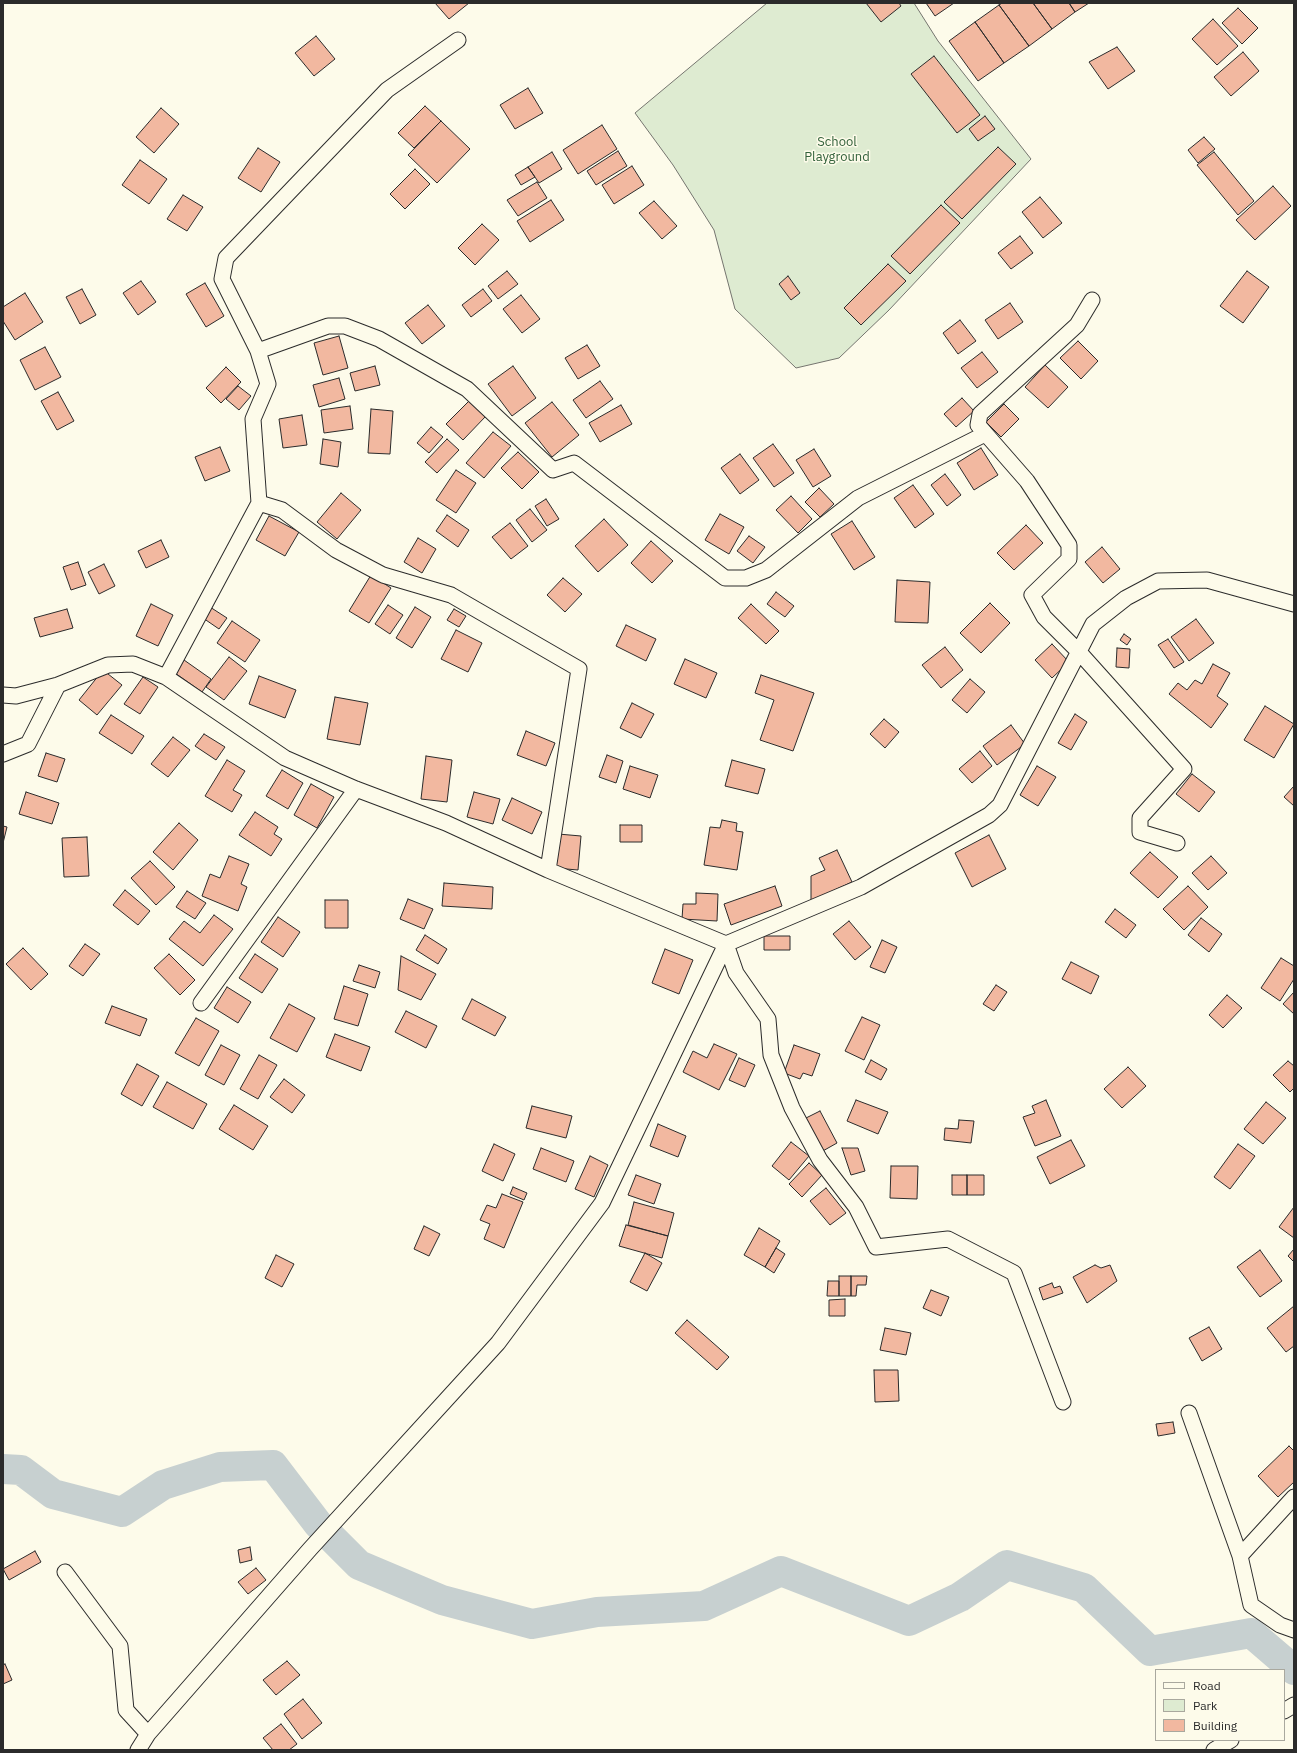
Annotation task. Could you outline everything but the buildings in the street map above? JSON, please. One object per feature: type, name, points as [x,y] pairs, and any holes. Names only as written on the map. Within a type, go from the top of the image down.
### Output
[{"type":"street","points":[[166,677],[259,503],[253,419],[268,384],[258,351],[222,279],[226,258],[386,90],[458,40]]},
{"type":"street","points":[[1092,300],[1077,325],[980,414],[978,425],[1027,481],[1069,545],[1069,559],[1032,595],[1044,617],[1079,652],[1184,769],[1140,818],[1140,832],[1177,844]]},
{"type":"street","points":[[258,351],[328,326],[345,326],[379,339],[467,389],[553,470],[574,464],[725,578],[746,578],[766,570],[858,498],[985,434]]},
{"type":"street","points":[[259,503],[282,510],[336,550],[383,575],[451,595],[579,669],[548,870]]},
{"type":"street","points":[[138,1750],[148,1734],[310,1549],[498,1343],[602,1203],[726,944],[861,887],[989,816],[1000,805],[1093,624],[1126,598],[1158,581],[1207,580],[1294,604]]},
{"type":"street","points":[[3,695],[16,696],[58,685],[108,665],[133,664],[166,677],[285,758],[356,789],[446,823],[548,870],[726,944],[736,973],[768,1019],[771,1055],[792,1108],[820,1160],[856,1207],[876,1247],[948,1239],[1014,1273],[1063,1402]]},
{"type":"street","points":[[3,754],[28,744],[58,685]]},
{"type":"street","points":[[201,1003],[356,789]]},
{"type":"street","points":[[1189,1413],[1240,1556],[1251,1604],[1280,1625],[1294,1630]]},
{"type":"street","points":[[1240,1556],[1294,1497]]},
{"type":"street","points":[[65,1572],[120,1646],[126,1710],[148,1734]]},
{"type":"street","points":[[1285,1710],[1294,1705]]},
{"type":"street","points":[[1214,1750],[1230,1741]]},
{"type":"green space","name":"School Playground","points":[[767,3],[914,3],[938,41],[1031,159],[889,310],[839,358],[796,368],[735,309],[714,230],[673,165],[635,113]]},
{"type":"waterway","points":[[3,1469],[21,1470],[53,1494],[122,1512],[163,1485],[220,1467],[273,1465],[318,1524],[359,1565],[442,1600],[532,1624],[597,1612],[704,1606],[781,1571],[909,1621],[960,1597],[1007,1565],[1084,1588],[1150,1651],[1251,1633],[1294,1670]]}]
